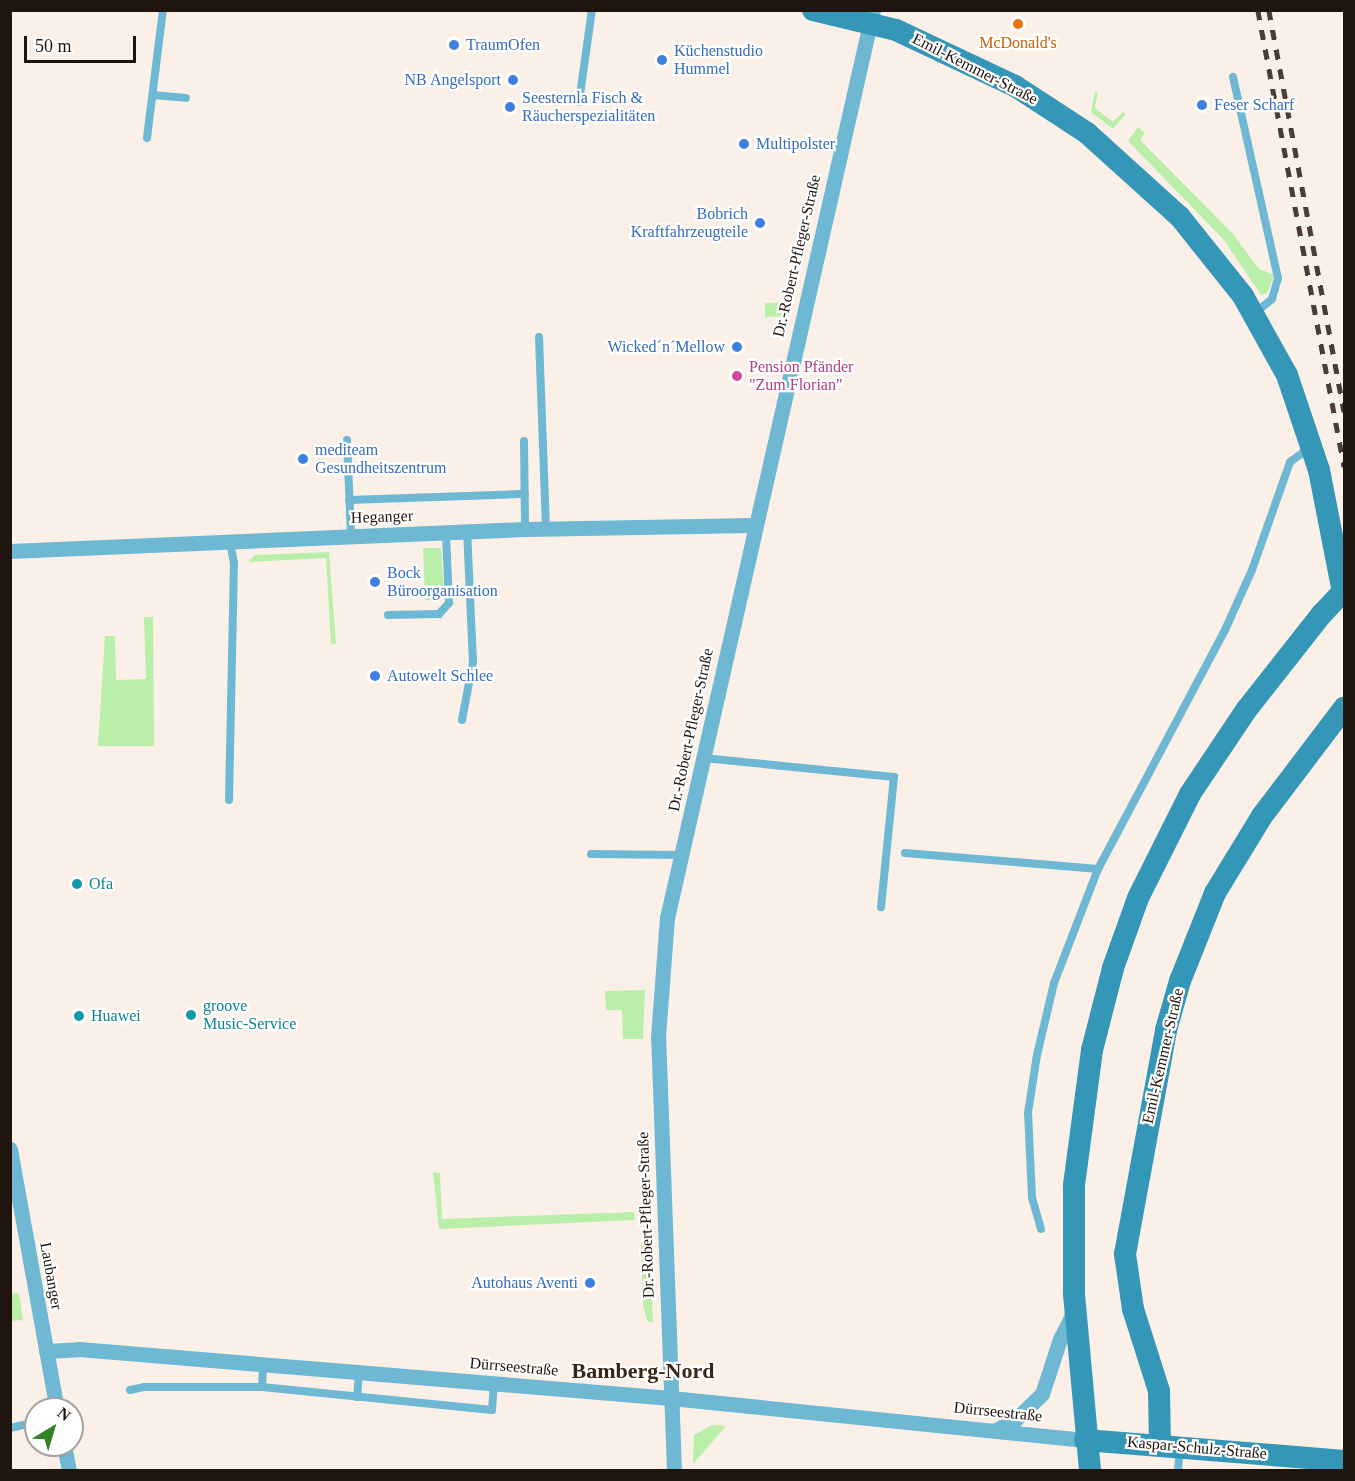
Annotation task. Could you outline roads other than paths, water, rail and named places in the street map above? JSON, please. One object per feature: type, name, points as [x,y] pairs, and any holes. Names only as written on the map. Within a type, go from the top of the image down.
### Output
[{"type":"street","name":"Emil-Kemmer-Straße","points":[[813,10],[871,17],[1007,81],[1087,133],[1180,218],[1229,276],[1254,314],[1287,375],[1312,447],[1344,597]]},
{"type":"street","name":"Dr.-Robert-Pfleger-Straße","points":[[674,1470],[658,1009],[668,918],[754,525],[871,17]]},
{"type":"street","name":"Heganger","points":[[10,551],[546,528],[754,525]]},
{"type":"street","points":[[1090,1470],[1085,1440],[1075,1309],[1074,1185],[1097,1027],[1138,898],[1190,794],[1247,709],[1321,615],[1344,590]]},
{"type":"street","name":"Emil-Kemmer-Straße","points":[[1170,1446],[1159,1391],[1133,1309],[1125,1254],[1166,1030],[1184,970],[1215,893],[1262,816],[1344,708]]},
{"type":"street","name":"Laubanger","points":[[10,1149],[55,1397]]},
{"type":"street","points":[[996,1430],[1016,1419],[1042,1394],[1060,1339],[1075,1309]]},
{"type":"street","name":"Dürrseestraße","points":[[46,1351],[79,1350],[671,1398],[1085,1440]]},
{"type":"street","name":"Kaspar-Schulz-Straße","points":[[1085,1440],[1344,1461]]},
{"type":"lane","points":[[147,138],[163,10]]},
{"type":"lane","points":[[579,102],[592,10]]},
{"type":"lane","points":[[1233,77],[1278,278],[1272,299],[1254,314]]},
{"type":"lane","points":[[153,95],[186,99]]},
{"type":"lane","points":[[539,337],[546,528]]},
{"type":"lane","points":[[347,440],[351,537]]},
{"type":"lane","points":[[524,441],[525,529]]},
{"type":"lane","points":[[1041,1229],[1032,1197],[1028,1113],[1036,1055],[1054,983],[1098,869],[1225,630],[1252,570],[1290,462],[1312,447]]},
{"type":"lane","points":[[349,500],[525,494]]},
{"type":"lane","points":[[462,720],[473,662],[467,532]]},
{"type":"lane","points":[[388,615],[439,614],[450,603],[446,533]]},
{"type":"lane","points":[[229,800],[234,563],[230,542]]},
{"type":"lane","points":[[703,758],[894,777],[881,907]]},
{"type":"lane","points":[[905,853],[1098,869]]},
{"type":"lane","points":[[591,854],[681,855]]},
{"type":"lane","points":[[262,1387],[263,1365]]},
{"type":"lane","points":[[357,1396],[359,1372]]},
{"type":"lane","points":[[130,1390],[144,1387],[262,1387],[492,1410],[494,1384]]},
{"type":"lane","points":[[1170,1446],[1178,1470]]},
{"type":"railway","points":[[1258,10],[1344,467]]},
{"type":"railway","points":[[1269,10],[1344,412]]},
{"type":"place","name":"McDonald's","points":[[1018,24]]},
{"type":"place","name":"TraumOfen","points":[[454,45]]},
{"type":"place","name":"Küchenstudio Hummel","points":[[662,60]]},
{"type":"place","name":"NB Angelsport","points":[[513,80]]},
{"type":"place","name":"Feser Scharf","points":[[1202,105]]},
{"type":"place","name":"Seesternla Fisch & Räucherspezialitäten","points":[[510,107]]},
{"type":"place","name":"Multipolster","points":[[744,144]]},
{"type":"place","name":"Bobrich Kraftfahrzeugteile","points":[[760,223]]},
{"type":"place","name":"Wicked´n´Mellow","points":[[737,347]]},
{"type":"place","name":"Pension Pfänder \"Zum Florian\"","points":[[737,376]]},
{"type":"place","name":"mediteam Gesundheitszentrum","points":[[303,459]]},
{"type":"place","name":"Bock Büroorganisation","points":[[375,582]]},
{"type":"place","name":"Autowelt Schlee","points":[[375,676]]},
{"type":"place","name":"Ofa","points":[[77,884]]},
{"type":"place","name":"groove Music-Service","points":[[191,1015]]},
{"type":"place","name":"Huawei","points":[[79,1016]]},
{"type":"place","name":"Autohaus Aventi","points":[[590,1283]]},
{"type":"district","name":"Bamberg-Nord","points":[[643,1371]]}]
